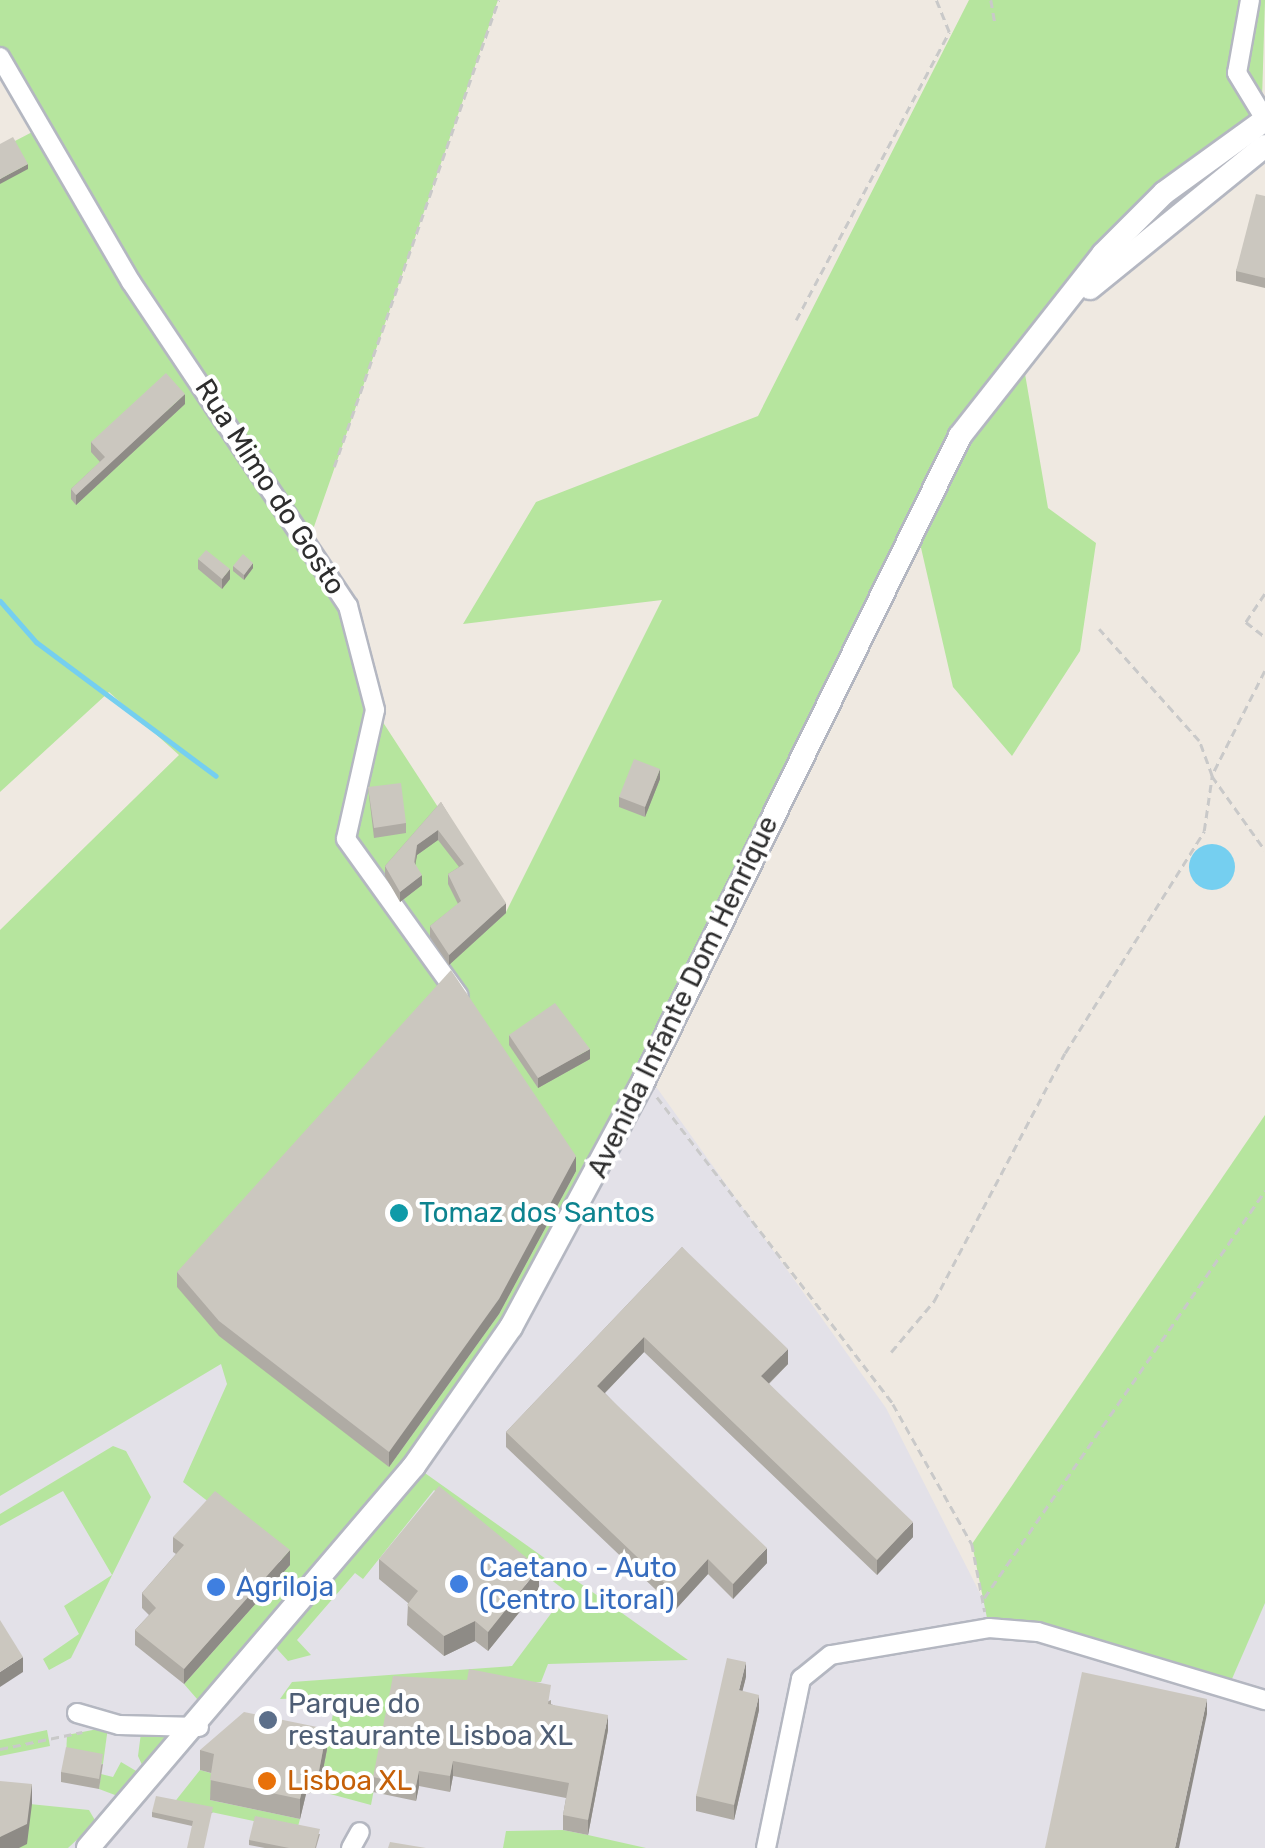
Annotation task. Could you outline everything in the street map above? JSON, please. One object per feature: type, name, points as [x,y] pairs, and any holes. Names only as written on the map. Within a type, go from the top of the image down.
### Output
[{"type":"main road","name":"Avenida Infante Dom Henrique","points":[[88,1848],[200,1727],[431,1444],[582,1180],[644,1080],[960,436],[1033,341],[1164,193],[1265,120]]},
{"type":"main road","name":"Avenida Infante Dom Henrique","points":[[1033,341],[1265,146]]},
{"type":"street","points":[[1250,0],[1237,73],[1265,120]]},
{"type":"street","name":"Rua Mimo do Gosto","points":[[0,57],[131,282],[348,606],[375,710],[346,839],[473,1015]]},
{"type":"street","points":[[766,1848],[801,1679],[831,1655],[988,1628],[1100,1648],[1265,1700]]},
{"type":"street","points":[[77,1712],[119,1725],[200,1727]]},
{"type":"path","points":[[334,467],[498,0]]},
{"type":"path","points":[[796,320],[949,32],[936,0]]},
{"type":"path","points":[[990,0],[995,22]]},
{"type":"path","points":[[1265,594],[1246,622],[1265,637]]},
{"type":"path","points":[[1099,629],[1199,740],[1212,776],[1265,850]]},
{"type":"path","points":[[890,1352],[934,1301],[1065,1053],[1204,832],[1212,776],[1265,671]]},
{"type":"path","points":[[644,1080],[893,1404],[972,1544],[988,1628]]},
{"type":"path","points":[[983,1600],[1265,1191]]},
{"type":"path","points":[[0,1748],[119,1725]]},
{"type":"shaded area","points":[[314,807],[582,1205],[647,1074],[886,1408],[991,1615],[1265,1589],[1265,1848],[0,1848],[0,1150]]},
{"type":"green space","points":[[0,0],[498,0],[309,541],[348,606],[375,710],[506,912],[662,600],[463,624],[536,502],[758,416],[969,0],[1250,0],[1237,73],[1265,119],[1165,193],[1024,368],[1048,508],[1096,543],[1080,651],[1012,756],[953,687],[916,526],[588,1189],[415,1466],[688,1660],[548,1664],[541,1682],[393,1691],[371,1805],[319,1791],[336,1697],[280,1699],[292,1682],[512,1666],[567,1592],[434,1490],[363,1579],[355,1573],[297,1640],[311,1655],[288,1661],[269,1640],[210,1714],[184,1684],[290,1565],[183,1482],[227,1384],[221,1364],[0,1496],[0,930],[179,755],[109,692],[0,792],[0,184],[13,142],[40,128],[0,57]],"holes":[[[576,1171],[499,1314],[389,1467]]]},
{"type":"green space","points":[[1261,0],[1265,0],[1262,99],[1248,68]]},
{"type":"green space","points":[[1265,1115],[1265,1603],[1228,1688],[989,1628],[972,1544]]},
{"type":"green space","points":[[113,1446],[126,1451],[151,1497],[71,1658],[49,1670],[43,1659],[79,1634],[64,1606],[112,1575],[63,1491],[0,1526],[0,1514]]},
{"type":"green space","points":[[142,1725],[199,1727],[131,1801],[99,1789],[101,1774],[113,1777],[121,1762],[148,1778],[138,1756]]},
{"type":"green space","points":[[108,1727],[103,1764],[66,1757],[67,1735]]},
{"type":"green space","points":[[47,1730],[50,1746],[0,1756],[0,1740]]},
{"type":"green space","points":[[200,1770],[214,1774],[210,1800],[300,1819],[297,1830],[173,1804]]},
{"type":"green space","points":[[0,1801],[89,1810],[96,1822],[68,1848],[0,1848]]},
{"type":"green space","points":[[563,1830],[646,1848],[503,1848],[506,1831]]},
{"type":"water","points":[[1212,844],[1228,851],[1235,867],[1228,883],[1212,890],[1196,883],[1189,867],[1196,851]]},
{"type":"building","points":[[13,137],[28,164],[0,179],[0,144]]},
{"type":"building","points":[[1256,194],[1265,196],[1265,278],[1236,271]]},
{"type":"building","points":[[166,373],[185,394],[76,495],[71,489],[105,457],[91,442]]},
{"type":"building","points":[[206,550],[230,569],[222,579],[198,559]]},
{"type":"building","points":[[243,554],[253,563],[244,575],[233,566]]},
{"type":"building","points":[[634,759],[660,769],[645,807],[619,797]]},
{"type":"building","points":[[401,783],[406,823],[374,828],[368,787]]},
{"type":"building","points":[[441,802],[506,903],[449,955],[430,926],[461,901],[448,874],[464,864],[438,830],[417,845],[414,862],[422,875],[400,892],[385,866]]},
{"type":"building","name":"Tomaz dos Santos","points":[[451,970],[576,1156],[499,1299],[389,1452],[219,1321],[177,1272]]},
{"type":"building","points":[[555,1003],[590,1049],[538,1078],[509,1035]]},
{"type":"building","points":[[682,1247],[788,1349],[761,1376],[913,1522],[877,1560],[644,1337],[597,1386],[767,1548],[733,1584],[708,1559],[676,1594],[506,1432]]},
{"type":"building","name":"Caetano - Auto (Centro Litoral)","points":[[439,1486],[539,1568],[488,1632],[475,1621],[444,1636],[407,1605],[418,1591],[379,1559]]},
{"type":"building","name":"Agriloja","points":[[215,1491],[290,1550],[184,1669],[135,1630],[156,1608],[142,1593],[184,1545],[173,1537]]},
{"type":"building","points":[[0,1620],[23,1657],[0,1672]]},
{"type":"building","points":[[727,1658],[746,1662],[739,1690],[759,1695],[734,1805],[696,1796]]},
{"type":"building","points":[[469,1669],[551,1685],[548,1704],[608,1715],[588,1820],[563,1815],[569,1783],[453,1761],[450,1776],[419,1771],[416,1786],[373,1777],[393,1676],[467,1680]]},
{"type":"building","points":[[1082,1672],[1207,1699],[1175,1848],[1045,1848]]},
{"type":"building","name":"Lisboa XL","points":[[244,1712],[327,1729],[319,1771],[306,1774],[300,1799],[210,1780],[214,1754],[200,1750]]},
{"type":"building","points":[[66,1747],[103,1754],[99,1779],[61,1772]]},
{"type":"building","points":[[0,1781],[32,1784],[27,1824],[0,1837]]},
{"type":"building","points":[[156,1796],[213,1807],[204,1848],[187,1848],[193,1821],[152,1812]]},
{"type":"building","points":[[255,1816],[320,1829],[315,1848],[289,1848],[249,1840]]},
{"type":"building","points":[[390,1842],[426,1848],[388,1848]]},
{"type":"waterway","points":[[0,601],[36,642],[216,776]]},
{"type":"place","name":"Tomaz dos Santos","points":[[399,1213]]},
{"type":"place","name":"Caetano - Auto (Centro Litoral)","points":[[459,1584]]},
{"type":"place","name":"Agriloja","points":[[216,1587]]},
{"type":"place","name":"Parque do restaurante Lisboa XL","points":[[268,1720]]},
{"type":"place","name":"Lisboa XL","points":[[267,1781]]}]
